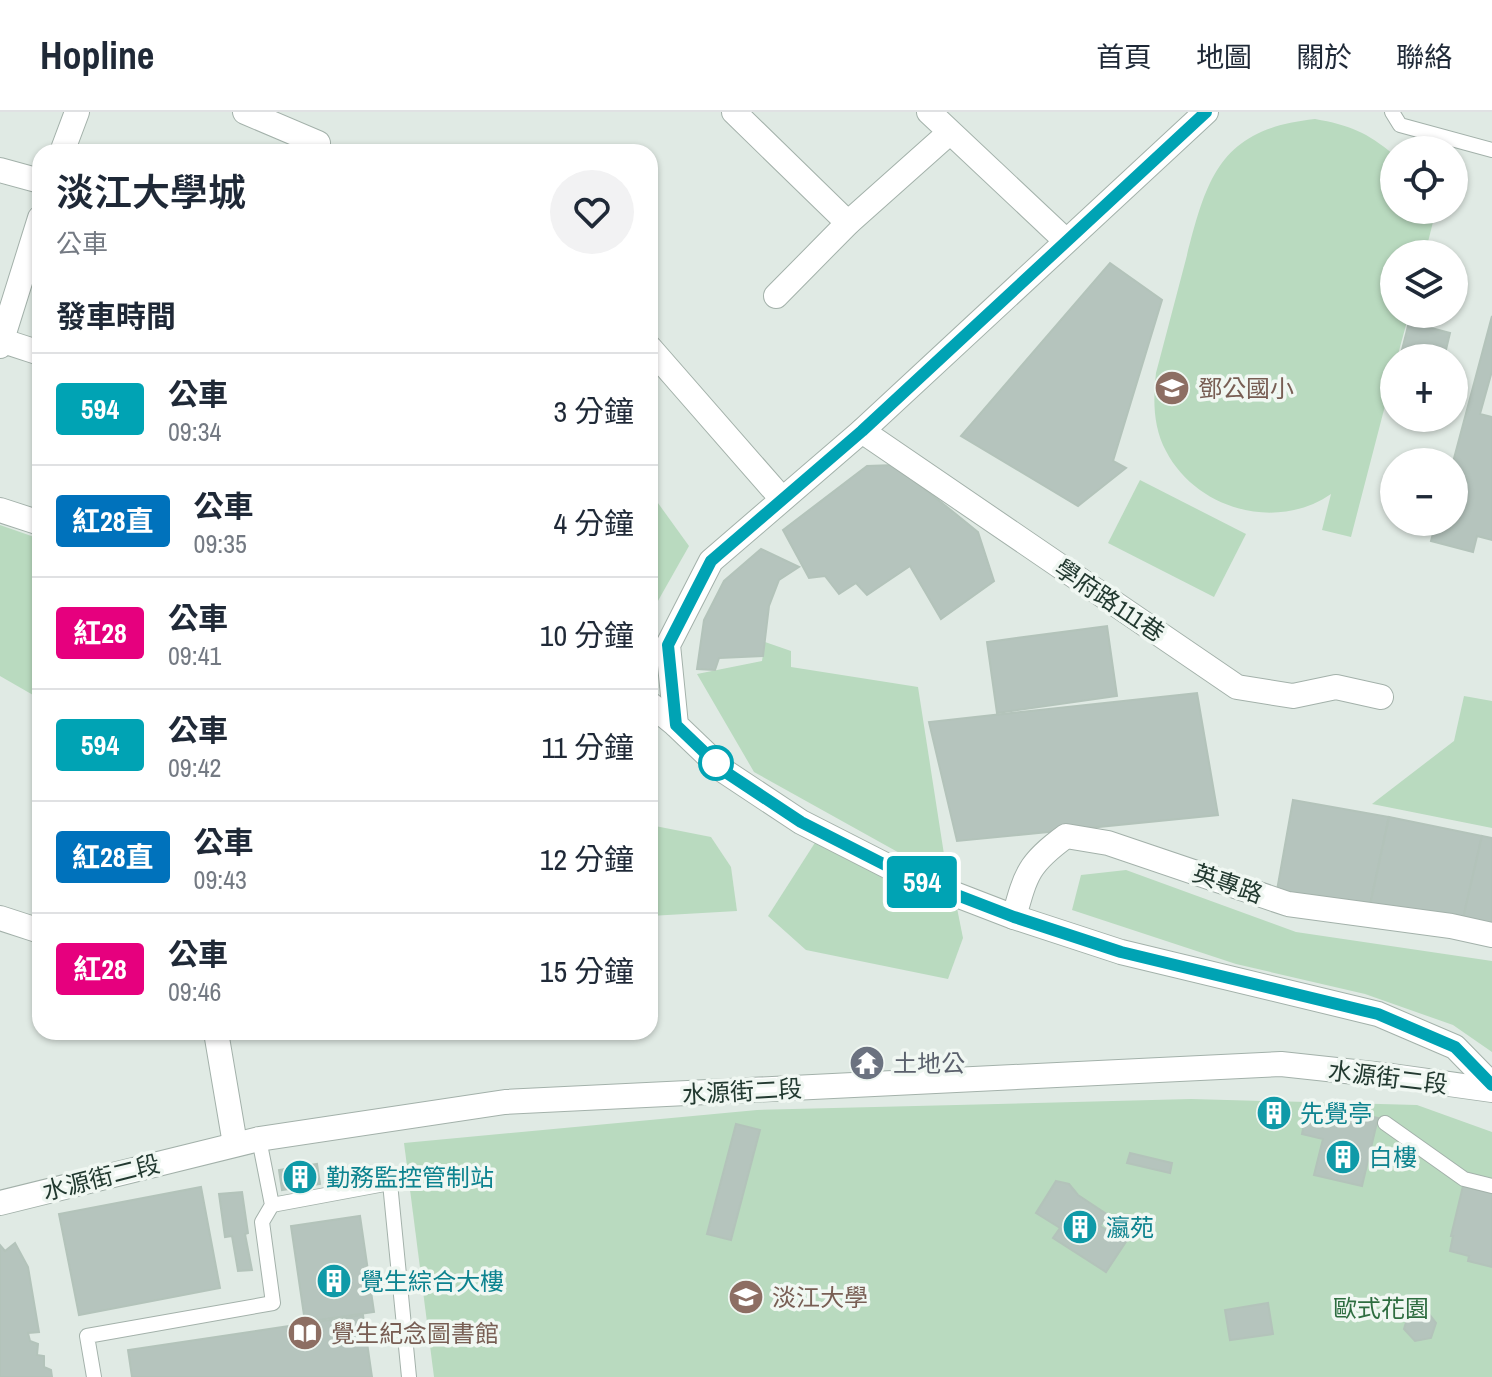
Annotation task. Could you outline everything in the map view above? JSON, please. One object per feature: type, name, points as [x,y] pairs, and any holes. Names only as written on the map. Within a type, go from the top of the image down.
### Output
[{"type":"street","points":[[65,144],[77,112]]},
{"type":"street","points":[[245,112],[318,143]]},
{"type":"street","points":[[734,112],[848,223]]},
{"type":"street","points":[[929,112],[1065,240]]},
{"type":"street","points":[[676,725],[668,645],[711,561],[862,431],[1206,112]]},
{"type":"street","points":[[776,296],[848,223],[949,133]]},
{"type":"street","points":[[0,170],[32,179]]},
{"type":"street","points":[[32,243],[1,342],[32,351]]},
{"type":"street","points":[[658,363],[782,499]]},
{"type":"street","name":"學府路111巷","points":[[862,431],[1237,687],[1293,696],[1336,687],[1381,697]]},
{"type":"street","points":[[0,510],[32,520]]},
{"type":"street","points":[[658,710],[724,771],[801,822],[905,875],[1014,917],[1121,952],[1378,1014],[1455,1047],[1492,1088]]},
{"type":"street","name":"英專路","points":[[1014,917],[1024,881],[1040,855],[1066,836],[1108,843],[1288,904],[1451,926],[1492,935]]},
{"type":"street","points":[[0,918],[32,928]]},
{"type":"street","points":[[217,1040],[235,1144]]},
{"type":"street","name":"水源街二段","points":[[0,1203],[259,1139],[505,1102],[1281,1064],[1492,1088]]},
{"type":"lane","points":[[1392,112],[1400,125],[1492,150]]},
{"type":"lane","points":[[1385,1123],[1464,1179],[1492,1186]]},
{"type":"lane","points":[[94,1377],[87,1336],[273,1303],[262,1222],[272,1205],[259,1139]]},
{"type":"lane","points":[[272,1205],[390,1183],[409,1377]]},
{"type":"green space","points":[[1315,119],[1338,124],[1375,141],[1380,145],[1380,224],[1432,224],[1428,240],[1380,240],[1380,328],[1405,328],[1401,344],[1380,344],[1380,425],[1351,537],[1322,530],[1331,494],[1309,505],[1286,511],[1263,512],[1217,500],[1197,488],[1179,471],[1166,451],[1155,413],[1156,373],[1194,230],[1211,181],[1238,146],[1258,134]]},
{"type":"green space","points":[[1140,480],[1246,534],[1214,597],[1108,543]]},
{"type":"green space","points":[[658,503],[689,546],[658,601]]},
{"type":"green space","points":[[0,525],[32,536],[32,694],[0,676]]},
{"type":"green space","points":[[765,642],[791,651],[791,667],[918,687],[948,880],[754,772],[697,674],[762,661]]},
{"type":"green space","points":[[1464,696],[1492,701],[1492,828],[1372,804],[1454,741]]},
{"type":"green space","points":[[658,827],[711,837],[731,867],[737,911],[658,916]]},
{"type":"green space","points":[[818,838],[957,908],[963,938],[948,979],[806,950],[768,916]]},
{"type":"green space","points":[[1126,870],[1296,932],[1492,961],[1492,1052],[1453,1025],[1365,994],[1236,964],[1072,910],[1081,875]]},
{"type":"green space","name":"淡江大學","points":[[1191,1099],[1417,1105],[1492,1132],[1492,1377],[434,1377],[404,1143],[757,1110]]},
{"type":"building","points":[[1110,263],[1162,300],[1113,461],[1126,468],[1078,506],[961,436]]},
{"type":"building","points":[[1492,316],[1492,371],[1480,414],[1492,417],[1492,540],[1477,536],[1473,552],[1431,541],[1432,536],[1468,536],[1468,448],[1457,448],[1461,432],[1468,432],[1468,406]]},
{"type":"building","points":[[1408,328],[1431,328],[1450,333],[1447,344],[1404,344]]},
{"type":"building","points":[[895,465],[978,532],[994,581],[941,619],[910,566],[867,595],[856,583],[839,594],[825,576],[809,578],[783,530],[867,466]]},
{"type":"building","points":[[761,549],[799,567],[779,580],[769,606],[763,656],[719,658],[715,670],[697,669],[704,620],[724,581]]},
{"type":"building","points":[[1107,626],[1117,696],[997,713],[987,642]]},
{"type":"building","points":[[1197,693],[1218,815],[957,841],[929,722]]},
{"type":"building","points":[[1293,800],[1389,817],[1369,910],[1276,896]]},
{"type":"building","points":[[1389,817],[1482,836],[1462,923],[1369,910]]},
{"type":"building","points":[[1482,836],[1492,838],[1492,929],[1462,923]]},
{"type":"building","name":"先覺亭","points":[[1270,1097],[1286,1101],[1290,1117],[1279,1129],[1263,1125],[1258,1109]]},
{"type":"building","name":"白樓","points":[[1330,1107],[1378,1118],[1362,1186],[1314,1175],[1323,1139],[1302,1134],[1306,1114],[1327,1119]]},
{"type":"building","points":[[736,1124],[760,1130],[731,1240],[707,1234]]},
{"type":"building","points":[[1130,1153],[1172,1163],[1170,1173],[1127,1163]]},
{"type":"building","name":"勤務監控管制站","points":[[317,1164],[320,1184],[282,1190],[279,1170]]},
{"type":"building","name":"瀛苑","points":[[1056,1181],[1069,1184],[1078,1195],[1108,1215],[1100,1226],[1113,1234],[1122,1220],[1135,1228],[1106,1272],[1053,1238],[1060,1228],[1036,1213]]},
{"type":"building","points":[[1463,1186],[1492,1193],[1492,1267],[1468,1261],[1469,1256],[1450,1251]]},
{"type":"building","points":[[201,1187],[220,1288],[79,1315],[59,1214]]},
{"type":"building","points":[[242,1192],[252,1270],[238,1271],[232,1236],[225,1237],[219,1194]]},
{"type":"building","name":"覺生綜合大樓","points":[[360,1216],[374,1312],[305,1322],[291,1226]]},
{"type":"building","points":[[15,1243],[28,1267],[39,1332],[28,1333],[30,1341],[38,1344],[37,1355],[44,1356],[44,1367],[51,1370],[52,1377],[0,1377],[0,1245],[5,1251]]},
{"type":"building","points":[[1268,1303],[1273,1334],[1230,1340],[1225,1310]]},
{"type":"building","points":[[1426,1310],[1436,1323],[1431,1338],[1415,1341],[1404,1329],[1409,1313]]},
{"type":"building","name":"覺生紀念圖書館","points":[[363,1315],[372,1377],[132,1377],[128,1350]]},
{"type":"bus line","name":"594","points":[[1206,112],[862,431],[711,561],[668,645],[676,725],[724,771],[801,822],[905,875],[1014,917],[1121,952],[1378,1014],[1455,1047],[1492,1085]]},
{"type":"place","name":"鄧公國小","points":[[1172,388]]},
{"type":"place","name":"土地公","points":[[867,1063]]},
{"type":"place","name":"先覺亭","points":[[1274,1113]]},
{"type":"place","name":"白樓","points":[[1343,1157]]},
{"type":"place","name":"勤務監控管制站","points":[[300,1177]]},
{"type":"place","name":"瀛苑","points":[[1080,1227]]},
{"type":"place","name":"覺生綜合大樓","points":[[334,1281]]},
{"type":"place","name":"淡江大學","points":[[746,1297]]},
{"type":"place","name":"覺生紀念圖書館","points":[[305,1333]]},
{"type":"park label","name":"歐式花園","points":[[1381,1308]]}]
